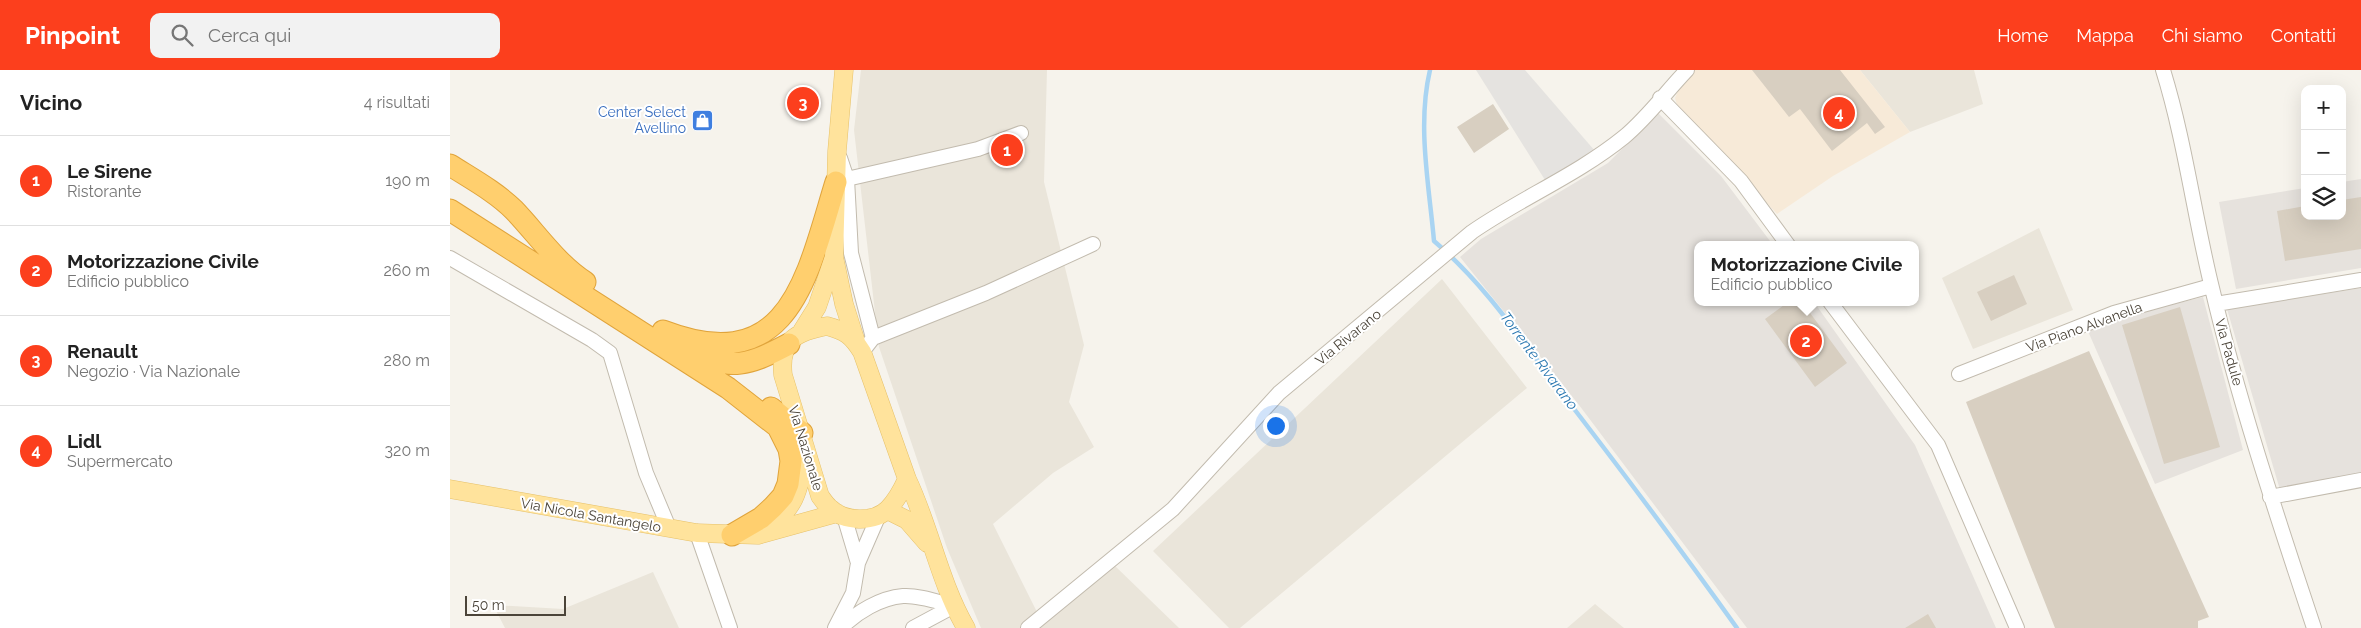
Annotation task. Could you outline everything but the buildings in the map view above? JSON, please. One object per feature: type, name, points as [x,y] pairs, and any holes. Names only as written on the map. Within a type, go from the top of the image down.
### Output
[{"type":"highway","points":[[450,165],[490,190],[512,208],[571,273],[663,331],[685,348],[704,358],[730,365],[756,360],[795,337]]},
{"type":"highway","points":[[663,331],[702,344],[731,344],[754,337],[778,322],[789,310],[805,278],[842,181]]},
{"type":"highway","points":[[450,210],[728,388],[778,427],[789,449],[791,461],[788,484],[783,496],[761,518],[732,535]]},
{"type":"highway","points":[[728,388],[772,409],[803,438]]},
{"type":"main road","name":"Via Nazionale","points":[[840,514],[830,509],[820,496],[783,375],[783,354],[817,307],[834,257],[842,181],[837,151],[844,70]]},
{"type":"main road","name":"Via Nazionale","points":[[834,257],[844,304],[859,347],[907,479],[918,501],[954,606],[966,628]]},
{"type":"main road","points":[[795,337],[827,326],[844,330],[859,347]]},
{"type":"main road","points":[[732,535],[765,525],[788,508],[801,482],[803,438]]},
{"type":"main road","points":[[883,513],[897,499],[907,479]]},
{"type":"main road","name":"Via Nicola Santangelo","points":[[450,489],[697,533],[732,535]]},
{"type":"main road","points":[[732,535],[758,534],[840,514],[858,519],[883,513],[907,520],[935,553]]},
{"type":"street","name":"Via Rivarano","points":[[1028,628],[1173,509],[1279,393],[1493,218],[1579,169],[1625,136],[1687,70]]},
{"type":"street","name":"Via Padule","points":[[2163,70],[2190,181],[2211,286],[2270,497],[2314,628]]},
{"type":"street","points":[[1660,98],[1741,181],[1785,241]]},
{"type":"street","points":[[873,338],[851,253],[842,181],[978,149],[1021,133]]},
{"type":"street","points":[[859,347],[873,338],[986,293],[1093,244]]},
{"type":"street","points":[[450,258],[592,340],[610,353],[646,473],[669,528]]},
{"type":"street","points":[[2216,304],[2361,280]]},
{"type":"street","name":"Via Piano Alvanella","points":[[1959,374],[2114,313],[2211,286]]},
{"type":"street","points":[[1833,306],[1938,445],[2017,628]]},
{"type":"street","points":[[2270,497],[2361,480]]},
{"type":"street","points":[[835,628],[853,593],[858,563],[883,513]]},
{"type":"street","points":[[840,514],[858,563]]},
{"type":"street","points":[[697,533],[730,628]]},
{"type":"street","points":[[841,628],[852,618],[876,603],[903,596],[954,606]]},
{"type":"street","points":[[914,628],[954,606]]},
{"type":"shaded area","points":[[861,70],[1047,70],[1044,182],[1084,345],[1069,402],[1094,447],[1053,473],[993,524],[1039,616],[1025,628],[981,628],[947,548],[879,347],[854,130]]},
{"type":"shaded area","points":[[1476,70],[1525,70],[1595,151],[1545,180]]},
{"type":"shaded area","points":[[1695,70],[1860,70],[1910,132],[1833,176],[1777,214],[1677,105],[1675,98],[1681,84]]},
{"type":"shaded area","points":[[1860,70],[1974,70],[1983,104],[1910,132]]},
{"type":"shaded area","points":[[1658,113],[1721,176],[1770,241],[1694,241],[1694,306],[1817,306],[1915,445],[1996,628],[1747,628],[1579,405],[1460,257],[1481,239],[1608,163]]},
{"type":"shaded area","points":[[2361,179],[2361,268],[2236,289],[2219,202],[2301,189],[2301,220],[2346,220],[2346,181]]},
{"type":"shaded area","points":[[2039,228],[2073,310],[1973,349],[1942,278]]},
{"type":"shaded area","points":[[1442,279],[1527,388],[1240,628],[1229,628],[1153,551]]},
{"type":"shaded area","points":[[2361,288],[2361,473],[2280,490],[2227,309]]},
{"type":"shaded area","points":[[2203,297],[2243,450],[2155,484],[2087,329],[2117,318]]},
{"type":"shaded area","points":[[1113,564],[1179,628],[1027,628]]},
{"type":"shaded area","points":[[653,572],[679,628],[505,628],[493,605],[563,609]]},
{"type":"shaded area","points":[[1595,604],[1624,628],[1567,628]]},
{"type":"waterway","name":"Torrente Rivarano","points":[[1430,70],[1424,112],[1424,134],[1434,241],[1469,275],[1500,311],[1649,507],[1737,628]]},
{"type":"place","name":"Renault","points":[[803,103]]},
{"type":"place","name":"Lidl","points":[[1839,113]]},
{"type":"place","name":"Center Select Avellino","points":[[702,120]]},
{"type":"place","name":"Le Sirene","points":[[1007,150]]},
{"type":"place","name":"Motorizzazione Civile","points":[[1806,341]]}]
